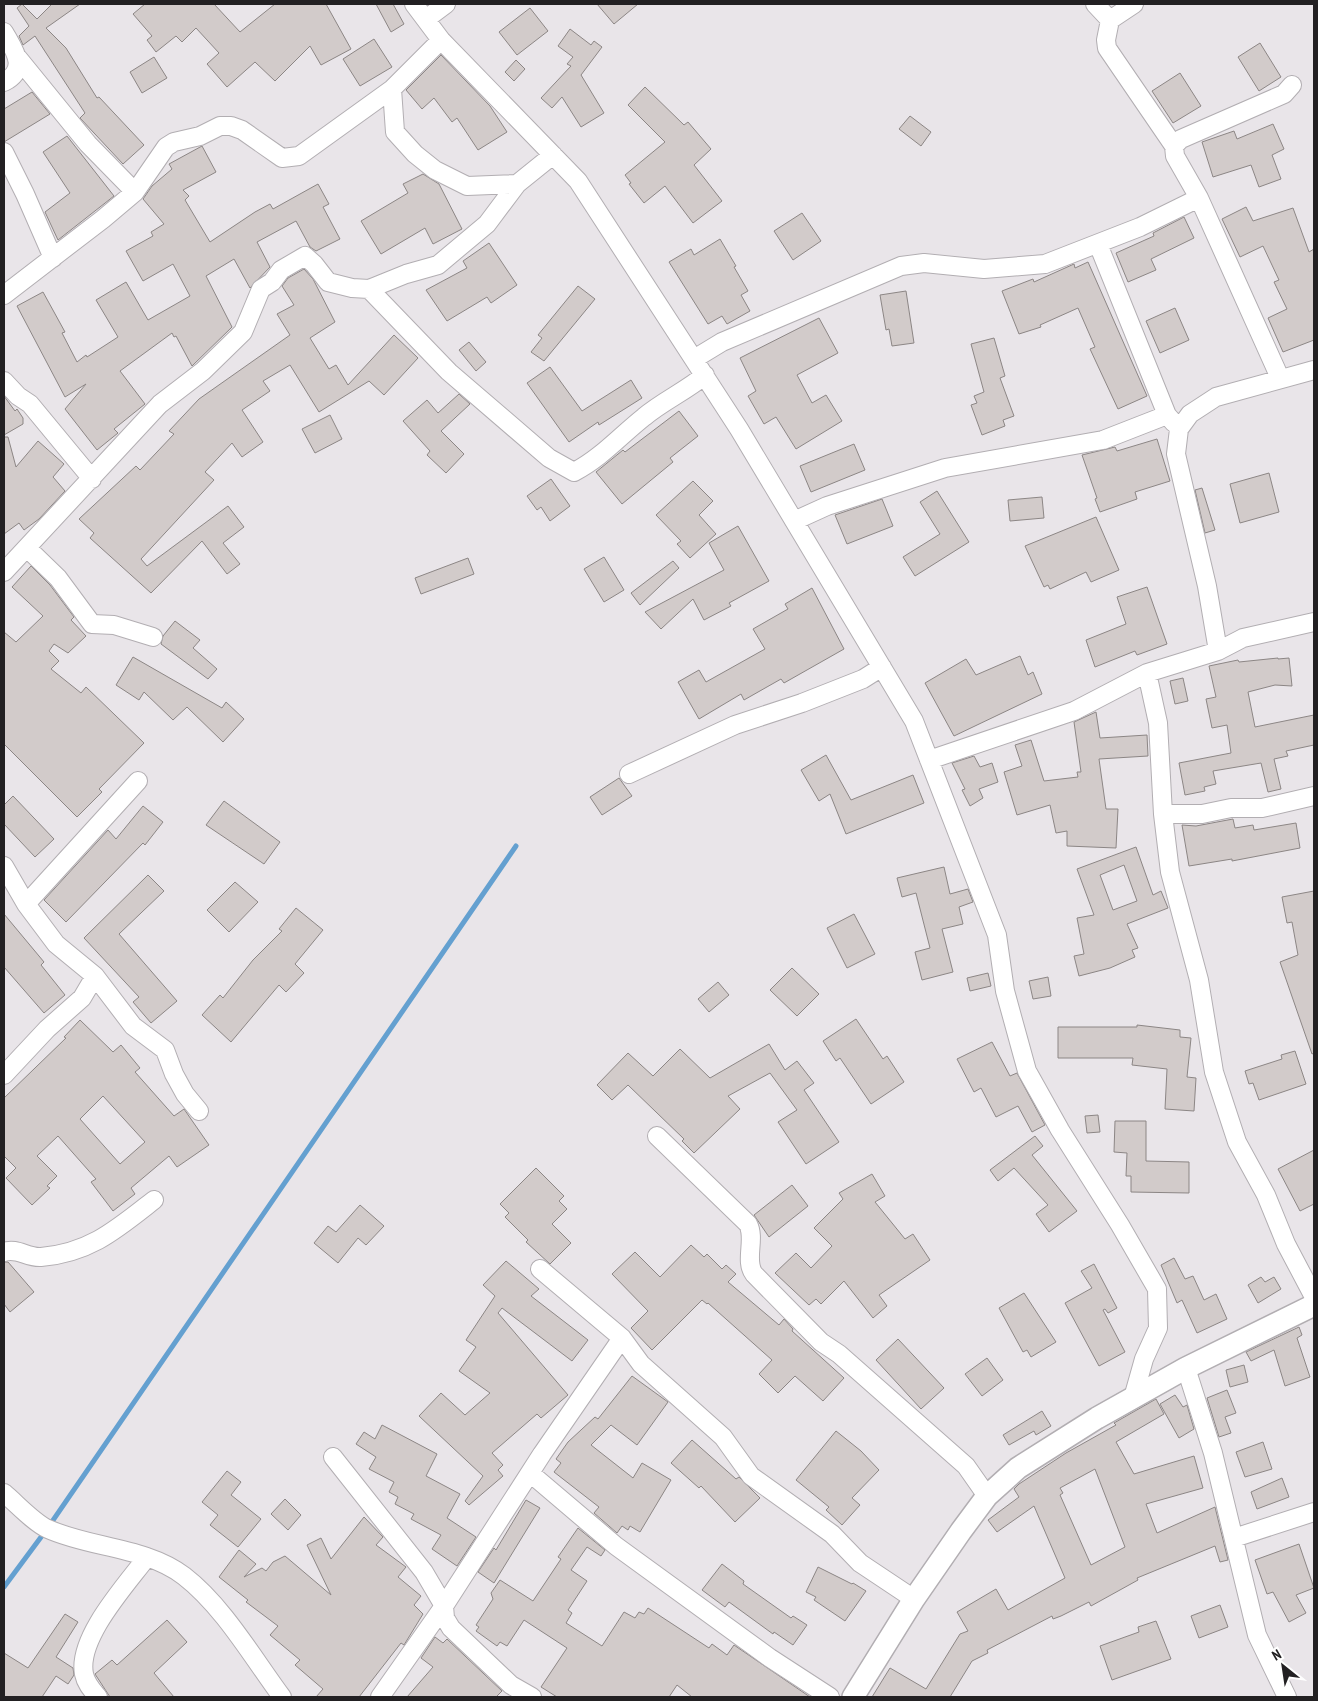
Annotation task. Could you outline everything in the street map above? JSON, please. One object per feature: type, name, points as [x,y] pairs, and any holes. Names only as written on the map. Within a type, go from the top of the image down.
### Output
[{"type":"street","points":[[414,4],[441,40],[578,181],[705,375],[914,721],[997,935],[1005,991],[1027,1071],[1060,1130],[1120,1225],[1157,1289],[1158,1328],[1144,1359],[1133,1398]]},
{"type":"street","points":[[426,19],[446,4]]},
{"type":"street","points":[[1095,4],[1110,20]]},
{"type":"street","points":[[1134,4],[1110,20],[1106,40],[1107,48],[1174,146],[1175,156],[1199,198],[1280,378]]},
{"type":"street","points":[[4,32],[18,58],[88,144],[135,192]]},
{"type":"street","points":[[4,295],[135,192],[166,147],[174,142],[200,136],[220,126],[231,126],[242,130],[282,158],[299,156],[392,89],[441,40]]},
{"type":"street","points":[[4,82],[12,78],[17,68],[18,58]]},
{"type":"street","points":[[1174,146],[1181,138],[1284,94],[1292,85]]},
{"type":"street","points":[[392,89],[396,132],[415,154],[435,170],[467,186],[517,184]]},
{"type":"street","points":[[4,152],[25,194],[52,258]]},
{"type":"street","points":[[4,572],[160,404],[203,371],[243,332],[261,289],[272,282],[281,270],[304,256],[314,264],[328,282],[352,288],[369,289],[406,274],[438,265],[486,224],[517,184],[553,155]]},
{"type":"street","points":[[694,359],[722,342],[901,266],[924,264],[984,269],[1045,264],[1140,227],[1199,198]]},
{"type":"street","points":[[1098,244],[1167,415],[1178,429]]},
{"type":"street","points":[[369,289],[449,372],[549,458],[574,472],[592,462],[644,416],[692,386],[705,375]]},
{"type":"street","points":[[1218,651],[1207,586],[1176,454],[1178,429],[1190,414],[1216,397],[1314,370]]},
{"type":"street","points":[[4,381],[11,400],[30,404],[92,479]]},
{"type":"street","points":[[794,521],[827,506],[945,468],[1103,440],[1167,415]]},
{"type":"street","points":[[27,548],[58,578],[92,624],[114,625],[153,637]]},
{"type":"street","points":[[929,760],[1074,711],[1147,673],[1218,651],[1243,638],[1314,622]]},
{"type":"street","points":[[629,774],[735,725],[802,703],[863,679],[882,667]]},
{"type":"street","points":[[1147,673],[1158,724],[1163,814],[1170,872],[1198,980],[1214,1072],[1237,1142],[1266,1196],[1286,1244],[1314,1297]]},
{"type":"street","points":[[26,904],[138,781]]},
{"type":"street","points":[[1163,814],[1202,814],[1231,808],[1262,808],[1314,796]]},
{"type":"street","points":[[4,866],[26,904],[56,944],[95,976],[133,1026],[165,1050],[174,1074],[185,1094],[199,1112]]},
{"type":"street","points":[[4,1075],[47,1029],[82,998],[95,976]]},
{"type":"street","points":[[657,1136],[748,1224],[752,1232],[750,1266],[754,1274],[822,1342],[839,1354],[966,1466],[987,1496]]},
{"type":"street","points":[[4,1252],[12,1249],[36,1257],[64,1255],[96,1242],[154,1200]]},
{"type":"street","points":[[540,1269],[622,1338],[641,1364],[723,1437],[751,1476],[832,1534],[860,1563],[914,1600]]},
{"type":"street","points":[[853,1697],[914,1600],[987,1496],[1018,1468],[1186,1368],[1314,1305]]},
{"type":"street","points":[[380,1697],[444,1606],[530,1473],[622,1338]]},
{"type":"street","points":[[1186,1368],[1213,1453],[1257,1635],[1287,1697]]},
{"type":"street","points":[[333,1457],[424,1572],[444,1606],[445,1618],[450,1628],[511,1685],[532,1697]]},
{"type":"street","points":[[530,1473],[616,1546],[770,1658],[830,1697]]},
{"type":"street","points":[[4,1493],[47,1529],[147,1557],[183,1576],[204,1594],[282,1697]]},
{"type":"street","points":[[1234,1538],[1314,1512]]},
{"type":"street","points":[[98,1697],[88,1686],[84,1673],[87,1648],[96,1624],[147,1557]]},
{"type":"building","points":[[22,4],[37,19],[52,4],[80,4],[46,28],[66,48],[97,98],[99,97],[144,145],[123,164],[80,118],[85,113],[35,36],[23,45],[19,36],[29,26],[17,8]]},
{"type":"building","points":[[145,4],[214,4],[240,32],[275,4],[326,4],[351,49],[321,65],[310,46],[275,81],[255,62],[227,87],[207,64],[219,53],[196,28],[182,42],[176,36],[156,52],[147,40],[152,36],[133,14]]},
{"type":"building","points":[[376,4],[393,4],[404,24],[391,32]]},
{"type":"building","points":[[597,4],[638,4],[614,24]]},
{"type":"building","points":[[530,8],[548,31],[517,55],[499,32]]},
{"type":"building","points":[[570,29],[591,45],[594,41],[602,47],[581,75],[604,113],[581,127],[562,97],[552,108],[541,98],[571,66],[567,64],[573,57],[558,46]]},
{"type":"building","points":[[374,39],[392,67],[360,86],[343,59]]},
{"type":"building","points":[[1260,43],[1281,77],[1259,91],[1238,57]]},
{"type":"building","points":[[441,55],[490,106],[507,132],[478,150],[457,118],[452,122],[434,98],[422,109],[406,90]]},
{"type":"building","points":[[154,57],[167,78],[142,93],[130,72]]},
{"type":"building","points":[[516,60],[525,69],[514,81],[505,72]]},
{"type":"building","points":[[1180,73],[1201,106],[1173,123],[1152,91]]},
{"type":"building","points":[[645,87],[684,125],[688,122],[711,149],[694,165],[722,201],[693,223],[665,186],[644,203],[629,184],[631,183],[625,175],[665,142],[628,105]]},
{"type":"building","points":[[32,92],[50,114],[4,142],[4,109]]},
{"type":"building","points":[[910,116],[931,132],[921,146],[899,129]]},
{"type":"building","points":[[1273,124],[1284,149],[1272,155],[1281,179],[1259,187],[1251,165],[1213,177],[1202,142],[1234,131],[1237,139]]},
{"type":"building","points":[[67,136],[114,196],[58,240],[45,212],[70,193],[43,152]]},
{"type":"building","points":[[202,146],[216,172],[183,190],[189,196],[185,200],[210,242],[255,212],[270,204],[273,209],[318,184],[329,204],[323,207],[340,239],[316,251],[310,247],[296,221],[257,242],[270,267],[250,288],[234,259],[206,276],[232,327],[192,366],[176,336],[174,337],[172,333],[120,371],[145,404],[114,429],[118,433],[97,450],[65,409],[86,384],[65,397],[17,306],[43,292],[65,332],[62,333],[77,362],[118,337],[96,300],[126,282],[148,320],[190,296],[173,264],[143,281],[126,251],[153,236],[151,232],[164,224],[143,199],[152,186],[172,169],[169,164]]},
{"type":"building","points":[[423,174],[439,184],[462,229],[433,244],[425,228],[381,254],[361,221],[408,193],[403,184]]},
{"type":"building","points":[[1246,207],[1253,221],[1293,208],[1309,252],[1314,249],[1314,340],[1283,352],[1268,318],[1287,309],[1274,282],[1279,280],[1263,246],[1240,257],[1222,219]]},
{"type":"building","points":[[802,213],[821,241],[793,260],[774,231]]},
{"type":"building","points":[[1184,217],[1194,238],[1151,259],[1156,270],[1128,282],[1116,253],[1154,236],[1153,233]]},
{"type":"building","points":[[720,239],[748,291],[741,295],[750,311],[727,324],[722,316],[708,324],[669,262],[691,249],[694,255]]},
{"type":"building","points":[[489,243],[517,285],[491,303],[487,297],[447,321],[426,290],[467,268],[463,261]]},
{"type":"building","points":[[1088,262],[1147,396],[1118,409],[1090,349],[1095,347],[1078,308],[1040,325],[1041,327],[1019,334],[1002,291],[1033,279],[1034,282],[1074,264],[1075,268]]},
{"type":"building","points":[[304,269],[313,279],[335,322],[310,338],[329,369],[336,365],[348,385],[394,335],[418,358],[384,395],[369,381],[319,412],[290,365],[263,381],[270,391],[242,410],[263,442],[242,457],[232,443],[205,472],[214,480],[141,559],[147,566],[228,506],[244,527],[223,543],[240,564],[227,574],[202,541],[151,593],[90,538],[94,533],[79,519],[136,466],[140,470],[174,434],[169,431],[199,399],[290,335],[277,314],[294,305],[282,286],[288,278]]},
{"type":"building","points":[[578,286],[595,299],[544,361],[531,352],[542,338],[538,335]]},
{"type":"building","points":[[906,291],[914,343],[892,346],[889,329],[886,330],[880,295]]},
{"type":"building","points":[[1175,308],[1189,340],[1160,353],[1146,321]]},
{"type":"building","points":[[819,318],[838,353],[797,375],[812,403],[826,395],[842,421],[796,449],[776,417],[764,424],[748,396],[756,391],[740,358]]},
{"type":"building","points":[[994,338],[1005,376],[1000,378],[1014,416],[1003,420],[1005,426],[982,435],[971,405],[977,403],[974,396],[984,392],[971,344]]},
{"type":"building","points":[[469,342],[486,362],[476,371],[459,350]]},
{"type":"building","points":[[550,367],[582,411],[631,380],[642,398],[599,425],[598,422],[569,442],[527,383]]},
{"type":"building","points":[[459,394],[470,404],[441,431],[464,454],[446,473],[427,455],[430,451],[403,421],[427,400],[438,413]]},
{"type":"building","points":[[4,396],[15,411],[17,409],[23,418],[23,424],[4,435]]},
{"type":"building","points":[[679,411],[698,436],[670,458],[673,462],[622,504],[596,472],[623,450],[625,452]]},
{"type":"building","points":[[330,415],[342,439],[315,453],[302,429]]},
{"type":"building","points":[[4,437],[8,437],[16,467],[38,441],[64,464],[53,477],[65,491],[39,519],[24,530],[19,523],[4,534]]},
{"type":"building","points":[[1157,439],[1170,481],[1135,492],[1137,499],[1100,512],[1082,455],[1115,447],[1117,451]]},
{"type":"building","points":[[854,444],[865,470],[811,492],[800,466]]},
{"type":"building","points":[[1269,473],[1279,512],[1240,523],[1230,484]]},
{"type":"building","points":[[551,479],[570,506],[550,521],[541,507],[537,510],[527,496]]},
{"type":"building","points":[[693,481],[713,501],[699,515],[716,534],[690,558],[677,544],[681,541],[656,515]]},
{"type":"building","points":[[1202,488],[1215,530],[1205,533],[1195,490]]},
{"type":"building","points":[[937,491],[969,542],[915,576],[903,557],[940,534],[920,502]]},
{"type":"building","points":[[1042,497],[1044,518],[1010,521],[1008,500]]},
{"type":"building","points":[[882,499],[893,526],[847,544],[835,515]]},
{"type":"building","points":[[1096,517],[1119,570],[1091,582],[1086,572],[1050,589],[1048,585],[1044,587],[1025,546]]},
{"type":"building","points":[[738,526],[769,581],[729,603],[731,606],[704,620],[693,599],[661,629],[645,612],[724,570],[709,543]]},
{"type":"building","points":[[604,557],[624,590],[604,602],[584,569]]},
{"type":"building","points":[[468,558],[474,574],[421,594],[415,578]]},
{"type":"building","points":[[673,561],[679,568],[640,605],[631,593]]},
{"type":"building","points":[[31,566],[50,585],[74,617],[71,620],[86,636],[68,653],[54,644],[49,651],[59,661],[51,669],[81,693],[86,687],[144,743],[99,789],[102,792],[77,817],[4,744],[4,632],[16,642],[43,616],[12,587]]},
{"type":"building","points":[[1147,587],[1167,644],[1137,655],[1135,651],[1095,667],[1086,640],[1126,624],[1117,597]]},
{"type":"building","points":[[812,588],[844,649],[784,683],[781,679],[744,700],[741,694],[699,719],[678,682],[699,670],[706,682],[765,649],[753,629],[788,609],[785,604]]},
{"type":"building","points":[[175,621],[200,640],[193,648],[217,669],[208,679],[161,644],[163,636]]},
{"type":"building","points":[[1020,656],[1028,675],[1033,672],[1042,694],[954,736],[925,683],[966,659],[976,675]]},
{"type":"building","points":[[133,657],[222,708],[226,702],[244,719],[223,742],[187,707],[173,720],[144,692],[139,700],[116,685]]},
{"type":"building","points":[[1289,658],[1292,686],[1275,685],[1248,692],[1255,727],[1314,715],[1314,745],[1286,751],[1288,756],[1274,759],[1281,789],[1268,792],[1261,763],[1213,771],[1216,784],[1204,787],[1205,791],[1185,795],[1179,763],[1231,753],[1227,725],[1212,728],[1206,699],[1216,697],[1209,666],[1238,660],[1239,662]]},
{"type":"building","points":[[1183,678],[1188,701],[1175,704],[1170,681]]},
{"type":"building","points":[[1096,712],[1100,738],[1147,735],[1148,756],[1099,759],[1106,809],[1118,809],[1116,848],[1067,846],[1067,831],[1056,833],[1050,805],[1017,815],[1004,772],[1022,766],[1015,745],[1031,740],[1044,781],[1078,777],[1077,772],[1081,772],[1074,722]]},
{"type":"building","points":[[826,755],[851,800],[913,775],[924,803],[846,834],[830,794],[819,801],[801,770]]},
{"type":"building","points":[[974,756],[980,767],[992,763],[998,782],[979,789],[983,798],[970,806],[962,790],[965,789],[952,763]]},
{"type":"building","points":[[619,778],[632,796],[602,815],[590,797]]},
{"type":"building","points":[[13,796],[54,839],[35,857],[4,824],[4,805]]},
{"type":"building","points":[[224,801],[280,842],[264,864],[206,825]]},
{"type":"building","points":[[143,806],[163,822],[145,845],[143,843],[66,922],[44,900],[108,830],[116,839]]},
{"type":"building","points":[[1233,819],[1235,828],[1253,825],[1254,830],[1296,823],[1300,848],[1232,861],[1232,859],[1189,866],[1182,825],[1196,826]]},
{"type":"building","points":[[1136,847],[1153,895],[1161,891],[1168,908],[1127,924],[1138,948],[1132,950],[1135,957],[1110,968],[1079,976],[1074,956],[1084,954],[1077,918],[1094,915],[1077,869]],"holes":[[[1124,865],[1137,901],[1113,910],[1100,875]]]},
{"type":"building","points":[[944,867],[950,894],[968,889],[973,902],[959,907],[963,924],[942,929],[953,972],[922,980],[915,952],[930,948],[916,893],[902,897],[897,878]]},
{"type":"building","points":[[148,875],[164,891],[119,934],[177,1001],[151,1023],[133,1002],[139,997],[84,938]]},
{"type":"building","points":[[235,882],[258,902],[229,932],[207,910]]},
{"type":"building","points":[[1314,891],[1314,1053],[1312,1054],[1280,962],[1298,955],[1292,922],[1287,923],[1282,897]]},
{"type":"building","points":[[296,908],[323,930],[295,964],[304,973],[286,992],[279,985],[231,1042],[202,1015],[220,995],[223,998],[253,960],[282,931],[279,929]]},
{"type":"building","points":[[4,914],[44,962],[41,965],[65,995],[44,1013],[4,967]]},
{"type":"building","points":[[854,914],[875,954],[847,968],[827,928]]},
{"type":"building","points":[[792,968],[819,994],[797,1016],[770,990]]},
{"type":"building","points":[[988,973],[991,986],[970,991],[967,978]]},
{"type":"building","points":[[1048,977],[1051,996],[1033,999],[1029,981]]},
{"type":"building","points":[[718,982],[729,995],[709,1012],[698,999]]},
{"type":"building","points":[[856,1019],[883,1059],[887,1056],[904,1082],[871,1104],[840,1058],[836,1061],[823,1041]]},
{"type":"building","points":[[80,1020],[113,1052],[121,1045],[140,1068],[135,1072],[174,1116],[184,1109],[209,1145],[177,1167],[169,1156],[131,1188],[135,1194],[113,1211],[91,1182],[96,1179],[58,1136],[37,1156],[57,1176],[47,1186],[50,1188],[32,1205],[6,1178],[16,1168],[4,1156],[4,1098],[66,1038],[64,1037]],"holes":[[[103,1096],[145,1142],[120,1164],[80,1119]]]},
{"type":"building","points":[[1137,1025],[1180,1030],[1180,1037],[1191,1038],[1187,1077],[1196,1078],[1194,1111],[1165,1109],[1167,1069],[1132,1065],[1133,1058],[1058,1058],[1058,1027],[1137,1027]]},
{"type":"building","points":[[992,1042],[1010,1076],[1017,1073],[1045,1125],[1032,1132],[1018,1106],[996,1117],[981,1088],[974,1092],[957,1059]]},
{"type":"building","points":[[769,1044],[785,1070],[797,1061],[814,1083],[804,1090],[839,1142],[806,1164],[778,1122],[797,1110],[770,1073],[728,1096],[740,1109],[694,1153],[682,1141],[684,1139],[628,1085],[612,1100],[597,1085],[628,1053],[653,1076],[680,1049],[710,1078]]},
{"type":"building","points":[[1295,1051],[1306,1084],[1259,1100],[1253,1083],[1249,1084],[1245,1071],[1282,1059],[1281,1055]]},
{"type":"building","points":[[1098,1115],[1100,1132],[1087,1133],[1085,1116]]},
{"type":"building","points":[[1115,1121],[1146,1121],[1146,1161],[1189,1162],[1189,1193],[1131,1192],[1131,1176],[1126,1176],[1127,1153],[1114,1152]]},
{"type":"building","points":[[1035,1136],[1043,1146],[1032,1155],[1077,1211],[1049,1232],[1036,1214],[1048,1205],[1014,1168],[998,1181],[990,1170]]},
{"type":"building","points":[[1314,1150],[1314,1204],[1300,1211],[1278,1169]]},
{"type":"building","points":[[536,1168],[564,1196],[559,1201],[567,1209],[552,1224],[571,1243],[550,1264],[526,1242],[528,1240],[505,1217],[509,1213],[500,1204]]},
{"type":"building","points":[[872,1174],[885,1196],[875,1202],[905,1239],[913,1234],[930,1260],[879,1295],[887,1306],[873,1318],[844,1281],[821,1304],[816,1299],[809,1305],[775,1273],[796,1253],[811,1268],[832,1246],[814,1228],[843,1199],[839,1193]]},
{"type":"building","points":[[792,1185],[808,1206],[769,1237],[754,1215]]},
{"type":"building","points":[[360,1205],[384,1226],[366,1245],[358,1238],[338,1263],[314,1243],[328,1226],[336,1232]]},
{"type":"building","points":[[691,1245],[704,1257],[707,1254],[722,1269],[726,1265],[736,1274],[728,1282],[779,1325],[784,1319],[793,1329],[792,1331],[844,1378],[823,1401],[795,1376],[778,1393],[759,1374],[772,1360],[708,1303],[702,1300],[652,1350],[631,1328],[648,1311],[612,1274],[635,1252],[660,1277]]},
{"type":"building","points":[[1174,1258],[1185,1279],[1193,1276],[1204,1300],[1216,1294],[1227,1319],[1197,1333],[1182,1300],[1177,1303],[1161,1265]]},
{"type":"building","points":[[506,1261],[539,1289],[531,1296],[588,1340],[572,1361],[502,1308],[498,1313],[568,1395],[541,1418],[537,1414],[492,1453],[503,1465],[498,1470],[503,1476],[469,1505],[465,1501],[483,1476],[419,1416],[441,1393],[465,1415],[490,1393],[459,1371],[476,1347],[466,1340],[495,1296],[483,1285]]},
{"type":"building","points":[[4,1262],[8,1262],[34,1292],[10,1312],[4,1304]]},
{"type":"building","points":[[1094,1264],[1117,1308],[1108,1313],[1105,1309],[1103,1310],[1125,1352],[1099,1366],[1065,1303],[1092,1288],[1081,1271]]},
{"type":"building","points":[[1261,1277],[1265,1282],[1274,1277],[1281,1289],[1258,1303],[1248,1285]]},
{"type":"building","points":[[1024,1293],[1056,1342],[1031,1357],[1027,1350],[1023,1352],[999,1308]]},
{"type":"building","points":[[1299,1327],[1302,1335],[1297,1338],[1310,1377],[1285,1386],[1274,1350],[1251,1361],[1246,1352]]},
{"type":"building","points":[[898,1339],[944,1388],[921,1409],[876,1360]]},
{"type":"building","points":[[987,1358],[1003,1380],[982,1396],[965,1374]]},
{"type":"building","points":[[1244,1365],[1248,1382],[1230,1387],[1226,1370]]},
{"type":"building","points":[[632,1376],[668,1402],[637,1445],[611,1425],[591,1445],[633,1478],[642,1463],[671,1480],[640,1532],[630,1526],[628,1530],[622,1526],[617,1533],[594,1513],[599,1507],[554,1472],[561,1463],[556,1459],[568,1442],[595,1417],[598,1419]]},
{"type":"building","points":[[1227,1390],[1236,1413],[1225,1417],[1231,1433],[1219,1437],[1207,1398]]},
{"type":"building","points":[[1175,1395],[1183,1407],[1187,1405],[1194,1429],[1179,1438],[1160,1404]]},
{"type":"building","points":[[1156,1399],[1164,1414],[1116,1442],[1134,1474],[1194,1456],[1203,1488],[1146,1504],[1157,1533],[1215,1507],[1228,1560],[1220,1562],[1215,1546],[1137,1578],[1138,1580],[1091,1606],[1089,1602],[1061,1616],[1053,1619],[1052,1616],[987,1650],[988,1653],[972,1661],[950,1697],[872,1697],[890,1668],[926,1689],[960,1634],[968,1631],[957,1612],[996,1589],[1008,1610],[1065,1578],[1034,1506],[997,1532],[988,1520],[1019,1497],[1014,1489],[1019,1484],[1066,1453],[1116,1425],[1114,1423]],"holes":[[[1095,1469],[1125,1547],[1091,1565],[1060,1495],[1063,1493],[1060,1488]]]},
{"type":"building","points":[[1042,1411],[1051,1426],[1036,1435],[1034,1431],[1009,1445],[1003,1435]]},
{"type":"building","points":[[382,1425],[437,1454],[426,1476],[460,1494],[447,1518],[476,1537],[457,1566],[432,1549],[441,1535],[411,1519],[414,1514],[395,1504],[398,1497],[389,1492],[394,1482],[369,1469],[376,1457],[356,1444],[364,1432],[375,1439]]},
{"type":"building","points":[[836,1431],[861,1451],[879,1470],[852,1498],[860,1505],[842,1525],[826,1510],[829,1507],[796,1480]]},
{"type":"building","points":[[692,1440],[736,1479],[739,1477],[760,1498],[735,1522],[701,1486],[699,1488],[671,1463]]},
{"type":"building","points":[[1263,1442],[1272,1469],[1245,1477],[1236,1452]]},
{"type":"building","points":[[227,1471],[241,1482],[231,1495],[261,1519],[238,1547],[210,1525],[218,1515],[202,1502]]},
{"type":"building","points":[[1282,1478],[1289,1497],[1257,1509],[1251,1492]]},
{"type":"building","points":[[285,1499],[301,1515],[288,1530],[271,1514]]},
{"type":"building","points":[[526,1500],[540,1508],[494,1583],[478,1572],[494,1548],[496,1550]]},
{"type":"building","points":[[364,1517],[383,1537],[376,1545],[406,1567],[398,1577],[421,1596],[414,1605],[423,1614],[404,1645],[401,1643],[359,1697],[316,1697],[323,1689],[295,1665],[300,1660],[270,1635],[278,1626],[246,1602],[248,1600],[219,1577],[239,1550],[256,1564],[244,1577],[262,1568],[266,1571],[273,1562],[285,1556],[331,1595],[307,1545],[321,1538],[331,1559]]},
{"type":"building","points":[[578,1528],[605,1550],[601,1556],[587,1547],[571,1570],[587,1581],[568,1610],[572,1613],[566,1623],[602,1646],[624,1612],[635,1618],[639,1612],[644,1614],[648,1608],[709,1648],[712,1644],[727,1655],[734,1645],[810,1697],[692,1697],[677,1685],[669,1697],[557,1697],[541,1687],[567,1648],[524,1620],[507,1646],[500,1642],[497,1646],[476,1631],[479,1627],[476,1625],[493,1599],[491,1593],[500,1580],[533,1601],[561,1559],[558,1557]]},
{"type":"building","points":[[1299,1544],[1314,1588],[1296,1595],[1306,1613],[1289,1622],[1273,1592],[1267,1594],[1255,1560]]},
{"type":"building","points":[[722,1564],[744,1581],[743,1584],[791,1618],[793,1616],[807,1625],[793,1645],[774,1632],[773,1634],[729,1602],[725,1607],[702,1590]]},
{"type":"building","points":[[818,1567],[866,1591],[845,1621],[814,1600],[816,1597],[806,1592]]},
{"type":"building","points":[[1220,1605],[1228,1627],[1199,1638],[1191,1616]]},
{"type":"building","points":[[65,1614],[78,1622],[56,1657],[73,1668],[74,1675],[68,1684],[56,1676],[42,1697],[4,1697],[4,1653],[28,1668]]},
{"type":"building","points":[[167,1620],[187,1642],[154,1673],[174,1697],[110,1697],[95,1674],[112,1660],[117,1665]]},
{"type":"building","points":[[1156,1621],[1171,1659],[1112,1680],[1100,1646],[1139,1632],[1138,1627]]},
{"type":"building","points":[[435,1637],[443,1643],[447,1639],[502,1691],[496,1697],[407,1697],[433,1667],[421,1658]]},
{"type":"waterway","points":[[4,1587],[47,1529],[516,846]]}]
